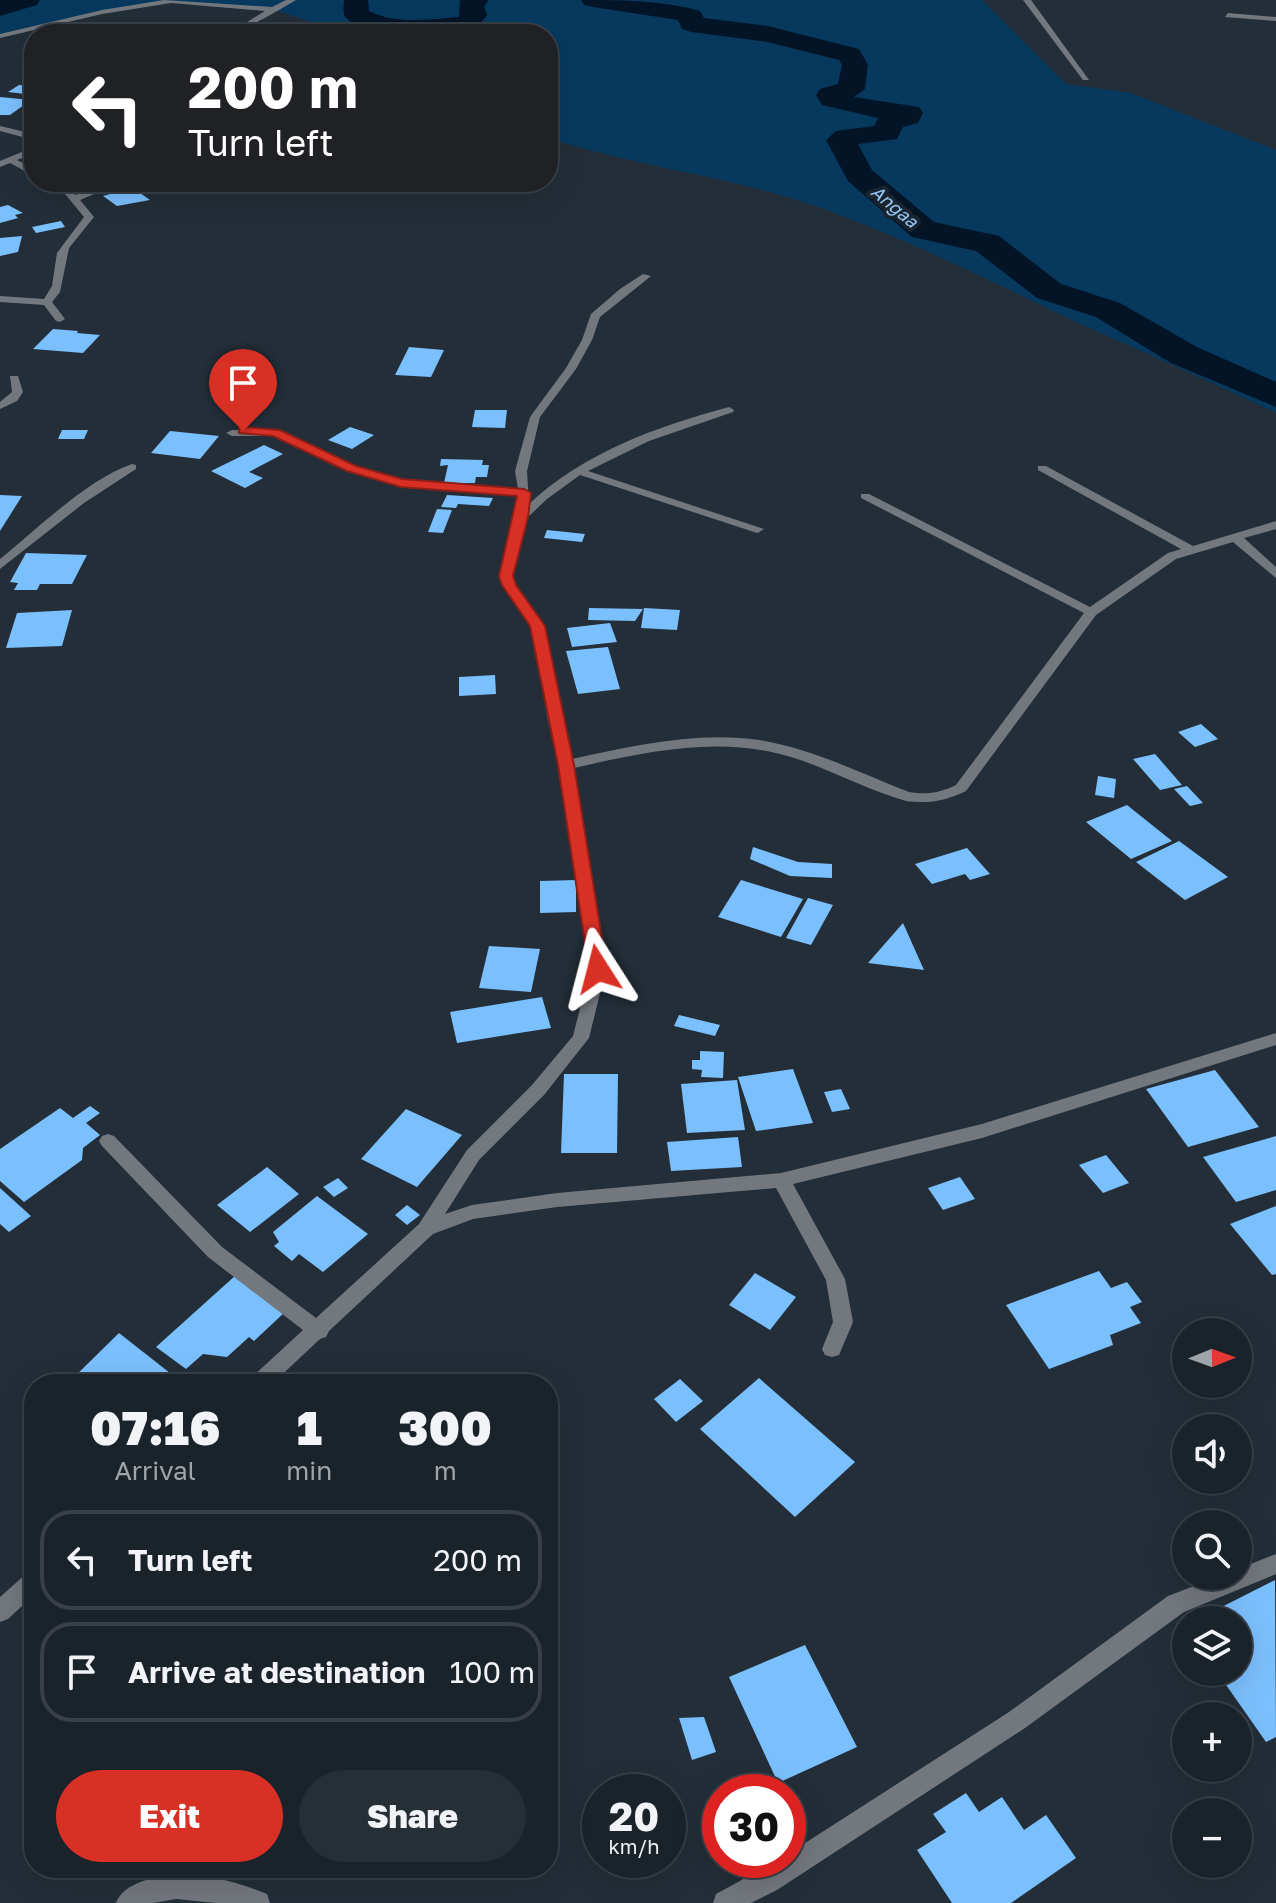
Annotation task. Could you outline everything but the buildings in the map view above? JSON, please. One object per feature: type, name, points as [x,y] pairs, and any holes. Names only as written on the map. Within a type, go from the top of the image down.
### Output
[{"type":"street","points":[[248,24],[292,0]]},
{"type":"street","points":[[1027,0],[1086,78]]},
{"type":"street","points":[[51,24],[171,1],[273,9]]},
{"type":"street","points":[[1228,15],[1276,19]]},
{"type":"street","points":[[0,36],[24,30]]},
{"type":"street","points":[[0,128],[24,134]]},
{"type":"street","points":[[0,164],[24,154]]},
{"type":"street","points":[[11,160],[24,167]]},
{"type":"street","points":[[47,302],[57,289],[58,265],[64,248],[89,217],[65,192]]},
{"type":"street","points":[[74,199],[93,192]]},
{"type":"street","points":[[270,1374],[426,1229],[473,1155],[538,1090],[581,1038],[598,969],[566,765],[538,626],[506,576],[521,517],[524,493],[521,471],[535,417],[571,369],[587,340],[595,316],[646,276]]},
{"type":"street","points":[[0,299],[47,302],[60,319]]},
{"type":"street","points":[[0,406],[13,401],[17,394],[18,384],[14,378]]},
{"type":"street","points":[[521,517],[545,492],[624,446],[667,428],[729,410]]},
{"type":"street","points":[[232,433],[276,433],[351,468],[401,483],[524,493]]},
{"type":"street","points":[[0,565],[75,502],[132,467]]},
{"type":"street","points":[[1042,468],[1191,550]]},
{"type":"street","points":[[578,471],[758,529]]},
{"type":"street","points":[[865,496],[1091,612]]},
{"type":"street","points":[[566,765],[675,746],[717,743],[759,745],[790,752],[906,796],[924,799],[944,796],[961,788],[1091,612],[1172,556],[1276,525]]},
{"type":"street","points":[[1235,537],[1276,574]]},
{"type":"street","points":[[426,1229],[472,1212],[557,1200],[781,1180],[982,1131],[1276,1039]]},
{"type":"street","points":[[108,1141],[204,1242],[319,1331]]},
{"type":"street","points":[[781,1180],[835,1279],[843,1322],[832,1349]]},
{"type":"street","points":[[731,1901],[768,1881],[1017,1720],[1176,1604],[1276,1564]]},
{"type":"street","points":[[0,1611],[24,1590]]},
{"type":"street","points":[[128,1903],[173,1885],[211,1887],[258,1903]]},
{"type":"shaded area","points":[[0,0],[982,0],[1066,84],[1131,93],[1276,150],[1276,413],[941,258],[818,207],[751,187],[558,141],[558,24],[316,24],[273,9],[171,1],[141,4],[53,24],[24,24],[24,31],[0,36]]},
{"type":"waterway","name":"Angaa","points":[[0,8],[28,0]]},
{"type":"waterway","name":"Angaa","points":[[356,0],[356,14],[375,24]]},
{"type":"waterway","name":"Angaa","points":[[467,24],[474,15],[471,2],[477,0]]},
{"type":"waterway","name":"Angaa","points":[[593,0],[683,13],[691,16],[691,24],[768,34],[850,55],[855,65],[851,89],[830,95],[832,99],[859,107],[909,113],[908,117],[890,121],[887,133],[857,135],[841,140],[859,175],[923,230],[987,243],[1049,291],[1108,310],[1184,355],[1276,396]]},
{"type":"route","points":[[243,431],[276,433],[351,468],[401,483],[524,493],[506,576],[538,626],[566,765],[598,969]]}]
